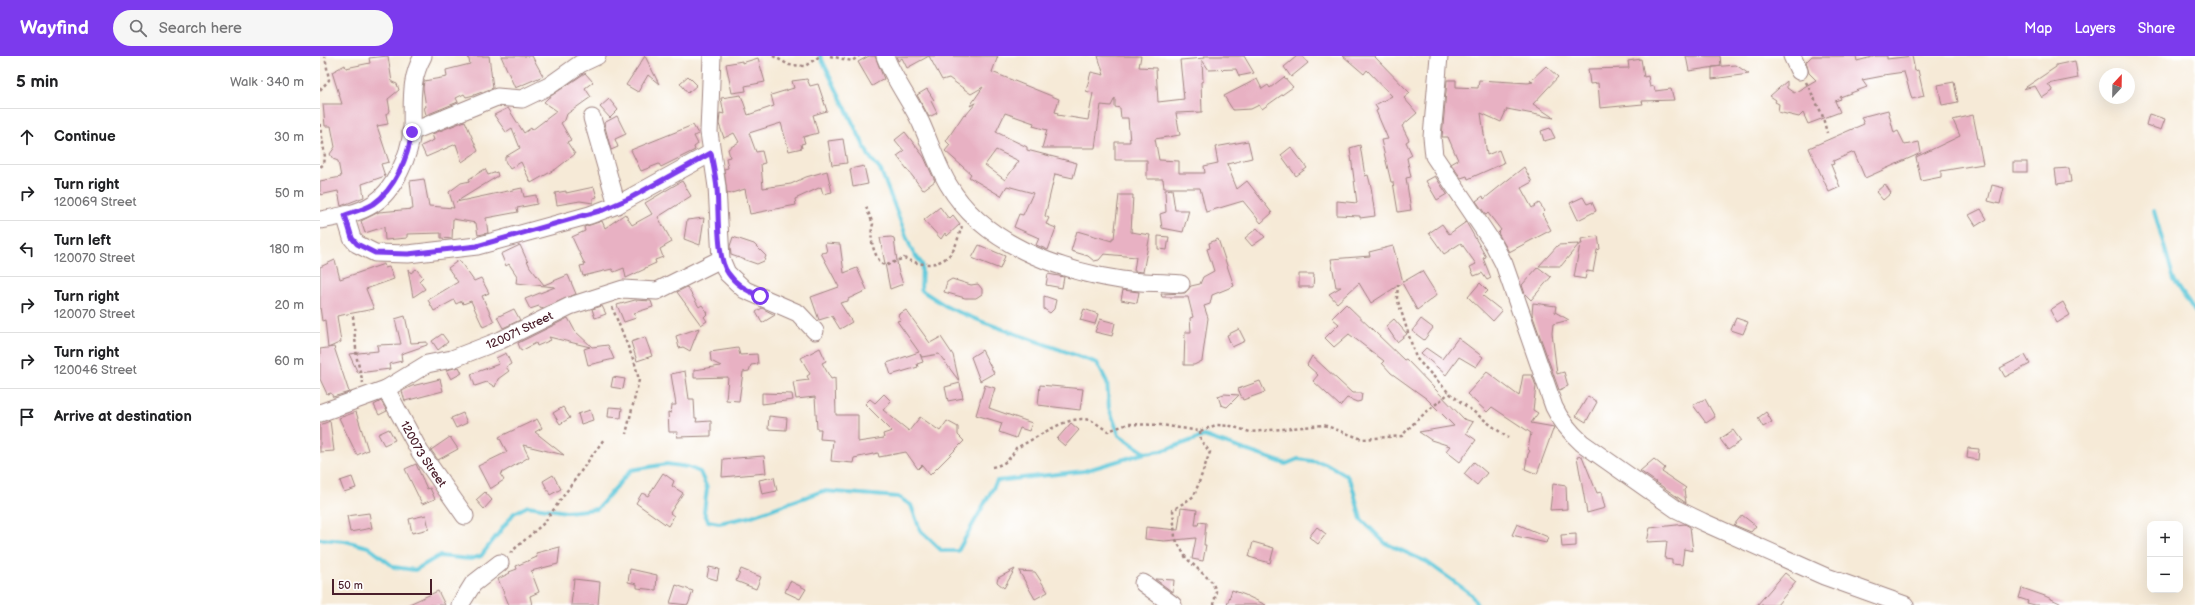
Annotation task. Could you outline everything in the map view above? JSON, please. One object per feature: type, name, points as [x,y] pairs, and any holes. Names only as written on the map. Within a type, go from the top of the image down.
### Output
[{"type":"street","points":[[320,220],[345,215],[372,205],[388,189],[403,162],[412,132],[413,79],[423,56]]},
{"type":"street","points":[[412,132],[497,97],[522,99],[549,86],[580,64],[597,56]]},
{"type":"street","points":[[712,56],[708,107],[711,153],[717,187],[721,259],[727,273],[745,290],[798,313],[815,331]]},
{"type":"street","points":[[885,56],[889,67],[909,98],[948,184],[968,211],[984,226],[1032,254],[1056,264],[1121,280],[1181,284]]},
{"type":"street","points":[[1439,56],[1432,137],[1434,156],[1494,245],[1504,264],[1554,407],[1570,432],[1582,443],[1676,509],[1824,576],[1905,605]]},
{"type":"street","points":[[592,118],[617,205]]},
{"type":"street","points":[[345,215],[352,238],[357,244],[375,253],[390,255],[477,246],[590,215],[617,205],[711,153]]},
{"type":"street","name":"120071 Street","points":[[320,413],[386,389],[427,364],[452,359],[501,340],[570,306],[623,289],[657,291],[721,259]]},
{"type":"street","name":"120073 Street","points":[[386,389],[420,452],[465,516]]},
{"type":"street","points":[[460,605],[473,584],[500,563]]},
{"type":"street","points":[[1143,584],[1173,605]]},
{"type":"path","points":[[320,90],[329,80],[325,56]]},
{"type":"path","points":[[773,56],[789,65],[805,66],[820,56]]},
{"type":"path","points":[[830,56],[852,61],[859,56]]},
{"type":"path","points":[[1798,68],[1822,114],[1827,133]]},
{"type":"path","points":[[320,124],[325,156],[324,164],[320,167]]},
{"type":"path","points":[[866,207],[873,224],[870,233],[877,259],[882,264],[888,265],[892,261],[904,258],[913,264],[940,262],[952,252],[968,211]]},
{"type":"path","points":[[1398,284],[1397,298],[1416,358],[1449,393],[1508,438]]},
{"type":"path","points":[[606,294],[635,364],[639,380],[626,434]]},
{"type":"path","points":[[353,316],[357,359],[366,396]]},
{"type":"path","points":[[992,468],[1003,464],[1012,457],[1016,448],[1053,428],[1077,419],[1090,421],[1108,431],[1128,424],[1161,424],[1200,431],[1216,425],[1231,426],[1250,432],[1324,425],[1362,439],[1391,438],[1402,436],[1414,420],[1449,393]]},
{"type":"path","points":[[1200,431],[1201,441],[1210,452],[1194,496],[1173,510],[1175,538],[1186,558],[1212,582],[1216,591],[1214,605]]},
{"type":"path","points":[[500,563],[544,523],[604,439]]},
{"type":"building","points":[[388,56],[392,82],[397,84],[399,90],[388,99],[390,111],[386,114],[388,124],[377,126],[389,162],[381,164],[385,176],[362,184],[364,197],[341,206],[338,191],[320,195],[320,181],[341,177],[338,161],[333,159],[330,154],[335,147],[331,126],[325,126],[323,104],[342,104],[332,72],[345,65],[346,68],[370,63],[369,58]]},
{"type":"building","points":[[468,56],[489,56],[493,88],[466,97],[464,94],[456,98],[458,102],[426,115],[424,107],[426,107],[423,88],[424,81],[447,77],[446,70],[470,64]]},
{"type":"building","points":[[501,56],[532,56],[543,76],[515,88]]},
{"type":"building","points":[[645,56],[659,84],[648,75],[638,92],[626,85]]},
{"type":"building","points":[[869,56],[875,56],[884,79],[872,86],[858,62]]},
{"type":"building","points":[[896,56],[929,56],[907,68],[902,58],[898,61]]},
{"type":"building","points":[[929,56],[998,56],[992,72],[1059,99],[1055,112],[1058,113],[1057,115],[1088,120],[1093,93],[1086,91],[1091,72],[1104,75],[1098,56],[1141,56],[1139,67],[1156,68],[1158,102],[1184,99],[1180,60],[1205,58],[1204,56],[1244,56],[1254,73],[1239,76],[1236,69],[1209,70],[1202,60],[1202,112],[1176,113],[1180,135],[1155,139],[1159,160],[1179,161],[1179,173],[1205,173],[1204,166],[1218,163],[1215,147],[1248,141],[1252,158],[1227,164],[1237,189],[1247,181],[1272,213],[1261,223],[1243,201],[1206,212],[1200,188],[1164,188],[1163,179],[1147,179],[1147,160],[1115,160],[1115,142],[1130,142],[1128,118],[1121,118],[1120,108],[1115,107],[1115,98],[1111,106],[1101,105],[1095,148],[1042,148],[1047,130],[1033,126],[1034,123],[1005,113],[996,132],[1027,147],[1027,150],[1077,163],[1073,178],[1055,174],[1045,216],[1049,218],[1046,224],[1056,228],[1048,250],[1036,245],[1039,238],[1014,227],[1019,214],[1023,215],[1033,193],[1007,186],[1001,196],[969,177],[971,174],[945,151],[950,145],[946,141],[964,114],[966,115],[976,103],[970,106],[983,87],[971,94],[949,78],[942,80]],"holes":[[[996,150],[1019,161],[1005,180],[985,165]]]},
{"type":"building","points":[[1297,56],[1302,56],[1308,63],[1291,77],[1284,67]]},
{"type":"building","points":[[1343,56],[1374,56],[1410,93],[1404,98],[1417,113],[1402,126],[1409,140],[1406,142],[1412,155],[1407,158],[1411,177],[1406,178],[1411,210],[1398,212],[1393,182],[1391,182],[1381,140],[1388,139],[1376,111],[1378,110],[1375,105],[1392,96],[1367,70],[1364,74]]},
{"type":"building","points":[[1686,56],[1720,56],[1721,66],[1689,71]]},
{"type":"building","points":[[1812,56],[1856,56],[1857,61],[1876,56],[1887,56],[1887,59],[1912,56],[1915,71],[1918,70],[1924,96],[1912,99],[1904,72],[1862,80],[1867,87],[1840,97],[1841,99],[1835,101],[1840,112],[1808,124],[1803,113],[1799,117],[1778,112],[1779,104],[1770,96],[1787,81],[1787,88],[1794,93],[1816,80],[1809,73],[1806,62]]},
{"type":"building","points":[[758,58],[765,82],[745,86],[746,91],[732,93],[726,64],[742,61],[742,63]]},
{"type":"building","points":[[1641,59],[1644,77],[1648,76],[1650,87],[1654,86],[1655,91],[1671,89],[1674,100],[1642,101],[1643,104],[1600,108],[1598,83],[1590,84],[1588,69],[1629,68],[1628,61]]},
{"type":"building","points":[[2075,61],[2078,78],[2048,84],[2053,91],[2042,98],[2035,86],[2023,89],[2056,67],[2056,65]]},
{"type":"building","points":[[1736,65],[1749,74],[1712,79],[1712,67]]},
{"type":"building","points":[[1546,66],[1558,77],[1533,104],[1554,118],[1507,109],[1501,122],[1481,113],[1487,155],[1499,150],[1504,163],[1468,179],[1467,176],[1461,178],[1451,164],[1458,160],[1448,137],[1442,137],[1447,80],[1456,80],[1456,87],[1478,88],[1479,80],[1528,83],[1533,82],[1530,81]]},
{"type":"building","points":[[585,73],[593,82],[585,88],[591,97],[567,114],[565,120],[561,123],[571,140],[567,142],[575,154],[556,169],[531,183],[521,162],[510,169],[505,161],[505,157],[520,148],[512,128],[506,132],[494,115],[508,108],[524,133],[531,128],[532,130],[557,111],[544,102]]},
{"type":"building","points":[[688,76],[697,85],[688,93],[680,83]]},
{"type":"building","points":[[1284,77],[1293,87],[1262,109],[1259,105],[1251,109],[1233,110],[1224,96],[1257,79],[1262,89],[1268,85],[1270,88]]},
{"type":"building","points":[[807,79],[810,86],[818,84],[827,111],[813,115],[818,133],[803,137],[805,143],[801,144],[802,148],[789,151],[781,123],[749,133],[756,152],[762,151],[765,163],[761,164],[763,188],[791,184],[806,177],[827,171],[832,192],[823,194],[821,187],[795,199],[796,205],[750,214],[745,189],[727,193],[724,169],[728,168],[726,158],[730,157],[728,149],[739,142],[734,133],[724,138],[719,124],[720,113],[724,114],[721,98],[741,95],[748,115],[774,106],[771,95],[794,88],[792,81]]},
{"type":"building","points":[[1954,82],[1958,102],[1942,105],[1938,85]]},
{"type":"building","points":[[927,89],[934,100],[931,101],[937,113],[929,117],[917,95]]},
{"type":"building","points":[[609,99],[618,110],[610,118],[600,107]]},
{"type":"building","points":[[1888,110],[1894,133],[1898,131],[1905,145],[1919,142],[1921,153],[1865,178],[1854,152],[1833,161],[1834,164],[1831,165],[1840,187],[1829,192],[1809,148],[1864,124],[1861,117]]},
{"type":"building","points":[[2149,114],[2165,119],[2161,130],[2146,125]]},
{"type":"building","points":[[1973,115],[1983,164],[1941,171],[1941,177],[1921,181],[1916,157],[1960,136],[1953,120]]},
{"type":"building","points":[[617,116],[626,134],[615,139],[618,147],[611,150],[604,123]]},
{"type":"building","points":[[465,121],[478,151],[462,162],[456,144],[426,157],[421,146],[434,140],[432,134]]},
{"type":"building","points":[[693,125],[698,134],[694,136],[698,144],[694,147],[695,150],[661,167],[659,164],[641,171],[631,150]]},
{"type":"building","points":[[1550,128],[1555,138],[1544,141],[1541,131]]},
{"type":"building","points":[[905,132],[924,157],[935,181],[923,190],[897,156],[904,151],[895,140]]},
{"type":"building","points":[[843,139],[847,163],[832,165],[828,141]]},
{"type":"building","points":[[1360,145],[1365,176],[1368,175],[1371,187],[1375,216],[1360,218],[1360,216],[1337,215],[1337,201],[1357,203],[1350,148]]},
{"type":"building","points":[[1291,147],[1307,168],[1296,176],[1281,155]]},
{"type":"building","points":[[2013,162],[2027,162],[2027,172],[2013,172]]},
{"type":"building","points":[[864,166],[868,184],[853,187],[850,169]]},
{"type":"building","points":[[1524,167],[1532,182],[1521,188],[1532,208],[1539,203],[1545,211],[1542,214],[1551,230],[1509,252],[1498,233],[1501,230],[1488,213],[1486,215],[1476,201],[1483,196],[1484,199]]},
{"type":"building","points":[[2069,168],[2071,182],[2057,184],[2055,169]]},
{"type":"building","points":[[485,169],[488,175],[497,172],[498,176],[456,202],[522,188],[524,197],[536,195],[537,204],[517,208],[518,212],[486,218],[488,233],[478,235],[476,223],[453,219],[452,239],[441,238],[441,233],[407,234],[407,238],[385,240],[384,227],[365,233],[361,221],[379,212],[413,209],[410,181],[424,179],[429,206],[454,208],[449,192],[461,183],[470,181],[469,179]]},
{"type":"building","points":[[1435,176],[1447,194],[1437,200],[1426,181]]},
{"type":"building","points":[[682,181],[691,196],[658,217],[672,242],[660,249],[663,257],[655,260],[656,263],[626,278],[624,268],[614,272],[612,269],[583,276],[580,266],[585,265],[572,237],[585,231],[584,227],[602,221],[605,228],[625,214],[632,225],[652,214],[645,203]]},
{"type":"building","points":[[1885,184],[1891,193],[1883,200],[1876,192]]},
{"type":"building","points":[[1992,185],[2004,188],[2000,204],[1988,201]]},
{"type":"building","points":[[594,187],[597,197],[593,198],[593,203],[580,201],[557,205],[555,193],[566,191],[566,193]]},
{"type":"building","points":[[1172,189],[1175,210],[1189,210],[1183,232],[1162,228],[1160,214],[1166,212],[1165,190]]},
{"type":"building","points":[[1119,195],[1133,195],[1131,232],[1150,235],[1143,272],[1134,271],[1136,257],[1104,254],[1099,260],[1094,261],[1088,256],[1071,251],[1077,231],[1112,241],[1112,238],[1114,238]]},
{"type":"building","points":[[1583,197],[1587,204],[1592,202],[1596,211],[1578,220],[1570,203]]},
{"type":"building","points":[[940,207],[949,219],[953,215],[960,224],[947,236],[945,233],[941,239],[924,220]]},
{"type":"building","points":[[1981,209],[1987,219],[1976,226],[1969,215]]},
{"type":"building","points":[[704,218],[700,245],[684,239],[687,220]]},
{"type":"building","points":[[1466,222],[1486,257],[1483,258],[1491,278],[1487,280],[1482,273],[1474,276],[1470,267],[1476,264],[1461,243],[1444,254],[1429,233],[1442,224],[1449,234]]},
{"type":"building","points":[[1257,228],[1265,237],[1252,246],[1245,238]]},
{"type":"building","points":[[1158,236],[1169,237],[1167,250],[1158,249]]},
{"type":"building","points":[[1598,236],[1600,249],[1597,250],[1593,272],[1587,271],[1585,279],[1574,277],[1580,244],[1582,244],[1581,239]]},
{"type":"building","points":[[733,237],[754,244],[766,256],[764,261],[757,264],[731,255],[730,246]]},
{"type":"building","points":[[880,238],[894,238],[898,269],[903,284],[890,289]]},
{"type":"building","points":[[1218,239],[1234,286],[1212,295],[1210,304],[1204,306],[1208,318],[1202,361],[1194,365],[1184,365],[1185,332],[1191,332],[1190,318],[1193,317],[1188,297],[1162,297],[1161,294],[1185,293],[1191,286],[1200,284],[1203,277],[1214,271],[1207,249],[1210,248],[1209,243]]},
{"type":"building","points":[[825,243],[840,244],[844,273],[857,268],[867,290],[848,299],[848,301],[840,303],[852,322],[840,329],[832,316],[819,320],[811,297],[839,287],[821,253],[827,252]]},
{"type":"building","points":[[1579,244],[1561,266],[1539,266],[1558,245]]},
{"type":"building","points":[[520,245],[530,267],[544,285],[568,275],[576,294],[541,309],[539,306],[530,309],[525,299],[555,287],[516,283],[517,276],[509,264],[506,266],[501,254]]},
{"type":"building","points":[[979,245],[1005,256],[1000,269],[972,258]]},
{"type":"building","points":[[1393,246],[1403,282],[1422,271],[1437,295],[1417,310],[1402,283],[1371,303],[1359,283],[1337,303],[1329,294],[1341,287],[1336,287],[1331,259],[1370,256],[1369,252]]},
{"type":"building","points":[[335,260],[340,279],[384,264],[385,268],[389,267],[394,279],[366,289],[374,309],[337,316],[341,342],[328,348],[325,320],[322,321],[320,307],[320,267]]},
{"type":"building","points":[[459,260],[474,281],[481,278],[489,293],[482,296],[494,322],[483,327],[471,301],[463,304],[462,301],[456,304],[454,300],[434,311],[428,300],[458,282],[448,268]]},
{"type":"building","points":[[1538,267],[1551,277],[1531,300],[1525,294],[1522,285]]},
{"type":"building","points":[[408,269],[411,273],[416,269],[423,277],[419,281],[425,289],[413,297]]},
{"type":"building","points":[[1048,274],[1064,277],[1062,288],[1046,285]]},
{"type":"building","points":[[1299,274],[1314,274],[1313,287],[1299,287]]},
{"type":"building","points":[[952,279],[971,285],[978,284],[982,289],[982,294],[976,298],[965,298],[944,292],[947,282]]},
{"type":"building","points":[[1480,283],[1488,291],[1483,296],[1502,311],[1493,321],[1468,297]]},
{"type":"building","points":[[687,287],[699,307],[702,305],[708,313],[704,317],[707,321],[701,325],[677,292]]},
{"type":"building","points":[[1123,290],[1139,292],[1137,303],[1121,300]]},
{"type":"building","points":[[1044,296],[1056,300],[1054,309],[1050,313],[1044,309]]},
{"type":"building","points":[[635,300],[651,301],[653,307],[634,313],[636,318],[624,322],[617,305]]},
{"type":"building","points":[[2063,302],[2070,315],[2057,323],[2050,310]]},
{"type":"building","points":[[1533,303],[1556,306],[1555,312],[1569,320],[1553,324],[1552,333],[1557,374],[1564,372],[1568,386],[1559,390],[1532,314]]},
{"type":"building","points":[[1346,304],[1404,360],[1406,359],[1464,419],[1473,422],[1466,433],[1476,440],[1460,462],[1446,451],[1450,446],[1431,440],[1419,432],[1454,426],[1427,399],[1391,373],[1382,363],[1384,361],[1349,334],[1334,347],[1325,338],[1339,324],[1332,318]]},
{"type":"building","points":[[602,306],[606,314],[595,318],[592,309]]},
{"type":"building","points":[[762,308],[775,315],[762,323],[756,312]]},
{"type":"building","points":[[514,309],[520,320],[503,328],[497,317]]},
{"type":"building","points":[[1084,309],[1098,314],[1095,324],[1080,320]]},
{"type":"building","points":[[906,310],[930,343],[941,337],[953,355],[959,381],[939,354],[922,357],[920,354],[923,362],[917,364],[918,367],[891,375],[887,363],[919,352],[897,321],[901,320],[898,315]]},
{"type":"building","points":[[405,316],[411,343],[427,342],[427,345],[401,354],[402,361],[389,364],[390,369],[358,373],[349,354],[378,351],[377,345],[401,344],[395,319]]},
{"type":"building","points":[[568,318],[575,331],[592,347],[608,345],[614,359],[588,365],[584,349],[590,347],[549,337],[551,340],[537,346],[536,343],[521,351],[518,343]]},
{"type":"building","points":[[1736,318],[1748,322],[1743,334],[1731,330]]},
{"type":"building","points":[[1100,319],[1115,323],[1112,336],[1095,332]]},
{"type":"building","points":[[1394,319],[1407,334],[1397,342],[1386,326]]},
{"type":"building","points":[[1421,319],[1433,328],[1424,340],[1412,331]]},
{"type":"building","points":[[699,328],[690,351],[683,347],[679,348],[676,336]]},
{"type":"building","points":[[1239,329],[1245,341],[1232,347],[1227,335]]},
{"type":"building","points":[[442,334],[448,342],[438,350],[432,341]]},
{"type":"building","points":[[645,337],[652,356],[637,361],[631,342]]},
{"type":"building","points":[[1458,338],[1483,357],[1476,367],[1459,357],[1446,375],[1421,353],[1426,348],[1442,359]]},
{"type":"building","points":[[334,347],[349,392],[333,397],[331,393],[327,394],[320,379],[320,349]]},
{"type":"building","points":[[738,348],[740,355],[757,354],[758,364],[751,365],[749,371],[743,372],[739,401],[726,400],[728,377],[694,378],[694,370],[721,366],[711,361],[710,352]]},
{"type":"building","points":[[820,348],[826,361],[822,363],[831,379],[835,378],[836,415],[858,415],[858,442],[884,438],[883,434],[892,431],[865,404],[870,399],[875,403],[884,394],[891,401],[883,410],[909,431],[920,417],[940,431],[947,421],[958,427],[958,435],[964,441],[930,475],[922,465],[918,469],[906,452],[879,457],[878,453],[854,458],[853,463],[831,461],[833,440],[820,439],[821,429],[817,429],[815,397],[796,399],[793,382],[809,380],[807,376],[810,374],[801,358]]},
{"type":"building","points":[[982,350],[994,373],[980,381],[971,357]]},
{"type":"building","points":[[506,353],[511,364],[506,367],[509,371],[498,379],[495,387],[487,382],[475,386],[471,374],[499,364],[496,358]]},
{"type":"building","points":[[2025,355],[2030,364],[2005,377],[2000,368]]},
{"type":"building","points":[[1312,356],[1352,393],[1362,393],[1361,401],[1357,402],[1347,398],[1340,406],[1313,381],[1318,375],[1307,365]]},
{"type":"building","points":[[459,367],[462,373],[451,379],[446,370]]},
{"type":"building","points":[[685,371],[689,399],[694,399],[695,418],[697,418],[696,422],[711,421],[711,436],[677,437],[678,432],[669,432],[668,412],[671,413],[672,405],[676,405],[671,374]]},
{"type":"building","points":[[1487,372],[1519,396],[1523,375],[1532,375],[1536,386],[1533,410],[1538,413],[1531,423],[1554,427],[1537,474],[1525,469],[1530,451],[1528,449],[1531,433],[1492,407],[1487,412],[1467,394]]},
{"type":"building","points":[[613,377],[625,379],[623,389],[611,387]]},
{"type":"building","points":[[440,379],[443,391],[405,401],[402,391],[412,386]]},
{"type":"building","points":[[1260,381],[1265,392],[1243,400],[1238,389]]},
{"type":"building","points":[[960,383],[963,398],[948,401],[945,387]]},
{"type":"building","points":[[985,385],[995,388],[989,408],[1032,423],[1029,431],[1020,428],[1016,438],[999,432],[1002,423],[976,415]]},
{"type":"building","points":[[1040,385],[1083,389],[1080,410],[1038,405]]},
{"type":"building","points":[[762,393],[792,394],[793,400],[762,404]]},
{"type":"building","points":[[1224,394],[1239,395],[1227,407],[1221,405],[1218,396]]},
{"type":"building","points":[[1588,396],[1597,402],[1586,422],[1576,416]]},
{"type":"building","points":[[1705,399],[1715,417],[1706,423],[1693,405]]},
{"type":"building","points":[[381,401],[387,411],[379,415],[374,405]]},
{"type":"building","points":[[563,407],[570,418],[560,424],[553,413]]},
{"type":"building","points":[[609,407],[622,408],[621,418],[608,417]]},
{"type":"building","points":[[590,410],[593,420],[581,424],[578,414]]},
{"type":"building","points":[[356,412],[368,450],[357,455],[339,418]]},
{"type":"building","points":[[1766,412],[1772,422],[1763,427],[1758,418]]},
{"type":"building","points":[[463,413],[467,423],[456,428],[451,418]]},
{"type":"building","points":[[769,416],[787,418],[786,430],[768,429]]},
{"type":"building","points":[[537,419],[542,428],[535,432],[564,455],[523,445],[529,457],[500,474],[504,480],[490,489],[478,466],[507,452],[499,437]]},
{"type":"building","points":[[330,421],[334,451],[320,452],[320,425]]},
{"type":"building","points":[[1071,423],[1079,430],[1065,446],[1057,439]]},
{"type":"building","points":[[389,429],[395,440],[384,445],[378,434]]},
{"type":"building","points":[[1733,430],[1741,441],[1728,450],[1720,439]]},
{"type":"building","points":[[450,437],[458,449],[438,460],[431,450]]},
{"type":"building","points":[[1968,448],[1979,449],[1978,460],[1967,458]]},
{"type":"building","points":[[764,456],[766,473],[722,477],[723,459]]},
{"type":"building","points":[[1582,456],[1597,493],[1601,492],[1605,508],[1587,513],[1577,457]]},
{"type":"building","points":[[1654,459],[1665,468],[1662,472],[1686,488],[1684,490],[1686,503],[1640,471]]},
{"type":"building","points":[[1474,462],[1487,473],[1477,485],[1464,474]]},
{"type":"building","points":[[416,464],[427,489],[430,488],[435,499],[422,504],[405,469]]},
{"type":"building","points":[[663,473],[674,481],[672,486],[683,493],[670,513],[674,516],[668,526],[636,503],[642,493],[648,496]]},
{"type":"building","points":[[553,475],[561,489],[550,495],[543,481]]},
{"type":"building","points":[[352,477],[356,488],[344,492],[340,481]]},
{"type":"building","points":[[774,477],[777,491],[762,494],[759,480]]},
{"type":"building","points":[[1553,484],[1566,486],[1567,509],[1550,510]]},
{"type":"building","points":[[485,492],[492,500],[484,509],[476,500]]},
{"type":"building","points":[[1181,508],[1197,510],[1195,525],[1198,525],[1199,522],[1206,523],[1204,545],[1206,545],[1203,561],[1192,559],[1196,538],[1164,541],[1145,539],[1146,527],[1178,530]]},
{"type":"building","points":[[369,513],[372,528],[350,532],[347,516]]},
{"type":"building","points":[[426,515],[429,529],[412,533],[409,519]]},
{"type":"building","points":[[1742,515],[1756,526],[1751,532],[1734,525]]},
{"type":"building","points":[[1517,524],[1548,537],[1546,543],[1512,535]]},
{"type":"building","points":[[1685,524],[1690,527],[1693,551],[1684,549],[1682,565],[1672,564],[1672,560],[1665,559],[1667,541],[1647,542],[1650,528]]},
{"type":"building","points":[[1317,527],[1326,534],[1318,544],[1309,537]]},
{"type":"building","points":[[1576,534],[1576,546],[1562,547],[1561,535]]},
{"type":"building","points":[[1253,542],[1274,548],[1270,563],[1249,557]]},
{"type":"building","points":[[560,547],[558,564],[531,571],[539,592],[530,596],[532,605],[509,605],[498,579],[517,569],[516,566],[537,557],[536,553]]},
{"type":"building","points":[[709,567],[719,569],[717,580],[707,577]]},
{"type":"building","points":[[630,569],[657,575],[656,590],[637,588],[637,584],[628,582]]},
{"type":"building","points":[[741,569],[761,577],[756,589],[736,581]]},
{"type":"building","points":[[1015,569],[1004,588],[997,582],[998,578]]},
{"type":"building","points":[[1019,571],[1035,572],[1048,592],[1035,599]]},
{"type":"building","points":[[1785,573],[1796,582],[1777,605],[1757,605]]},
{"type":"building","points":[[574,579],[600,582],[598,605],[571,605]]},
{"type":"building","points":[[1155,579],[1174,580],[1173,592],[1171,591]]},
{"type":"building","points":[[790,581],[806,589],[800,599],[785,592]]},
{"type":"building","points":[[676,585],[693,591],[688,605],[670,603]]},
{"type":"building","points":[[2022,588],[2045,596],[2064,605],[2035,605],[2027,603],[2028,601],[2019,598]]},
{"type":"building","points":[[1232,590],[1245,595],[1266,605],[1227,605]]},
{"type":"building","points":[[438,591],[445,605],[407,605]]},
{"type":"waterway","points":[[820,56],[869,156],[881,171],[912,251],[922,264],[921,290],[949,308],[983,322],[1097,363],[1107,382],[1109,408],[1119,435],[1145,453],[1162,451],[1204,436],[1286,464],[1298,459],[1325,463],[1347,476],[1352,485],[1361,519],[1385,543],[1427,562],[1471,594],[1477,605]]},
{"type":"waterway","points":[[2154,211],[2174,280],[2195,312]]},
{"type":"waterway","points":[[320,539],[345,541],[368,547],[394,567],[415,570],[439,556],[470,559],[481,556],[514,513],[528,506],[566,512],[597,509],[631,470],[667,464],[688,467],[700,472],[707,488],[704,512],[708,521],[719,523],[749,517],[823,491],[898,497],[911,505],[920,530],[942,551],[958,551],[997,481],[1084,471],[1145,453]]},
{"type":"route","points":[[412,132],[403,162],[388,189],[372,205],[345,215],[352,238],[357,244],[365,249],[375,253],[390,255],[477,246],[494,242],[590,215],[617,205],[711,153],[717,187],[721,259],[727,273],[737,283],[745,290],[760,296]]}]
